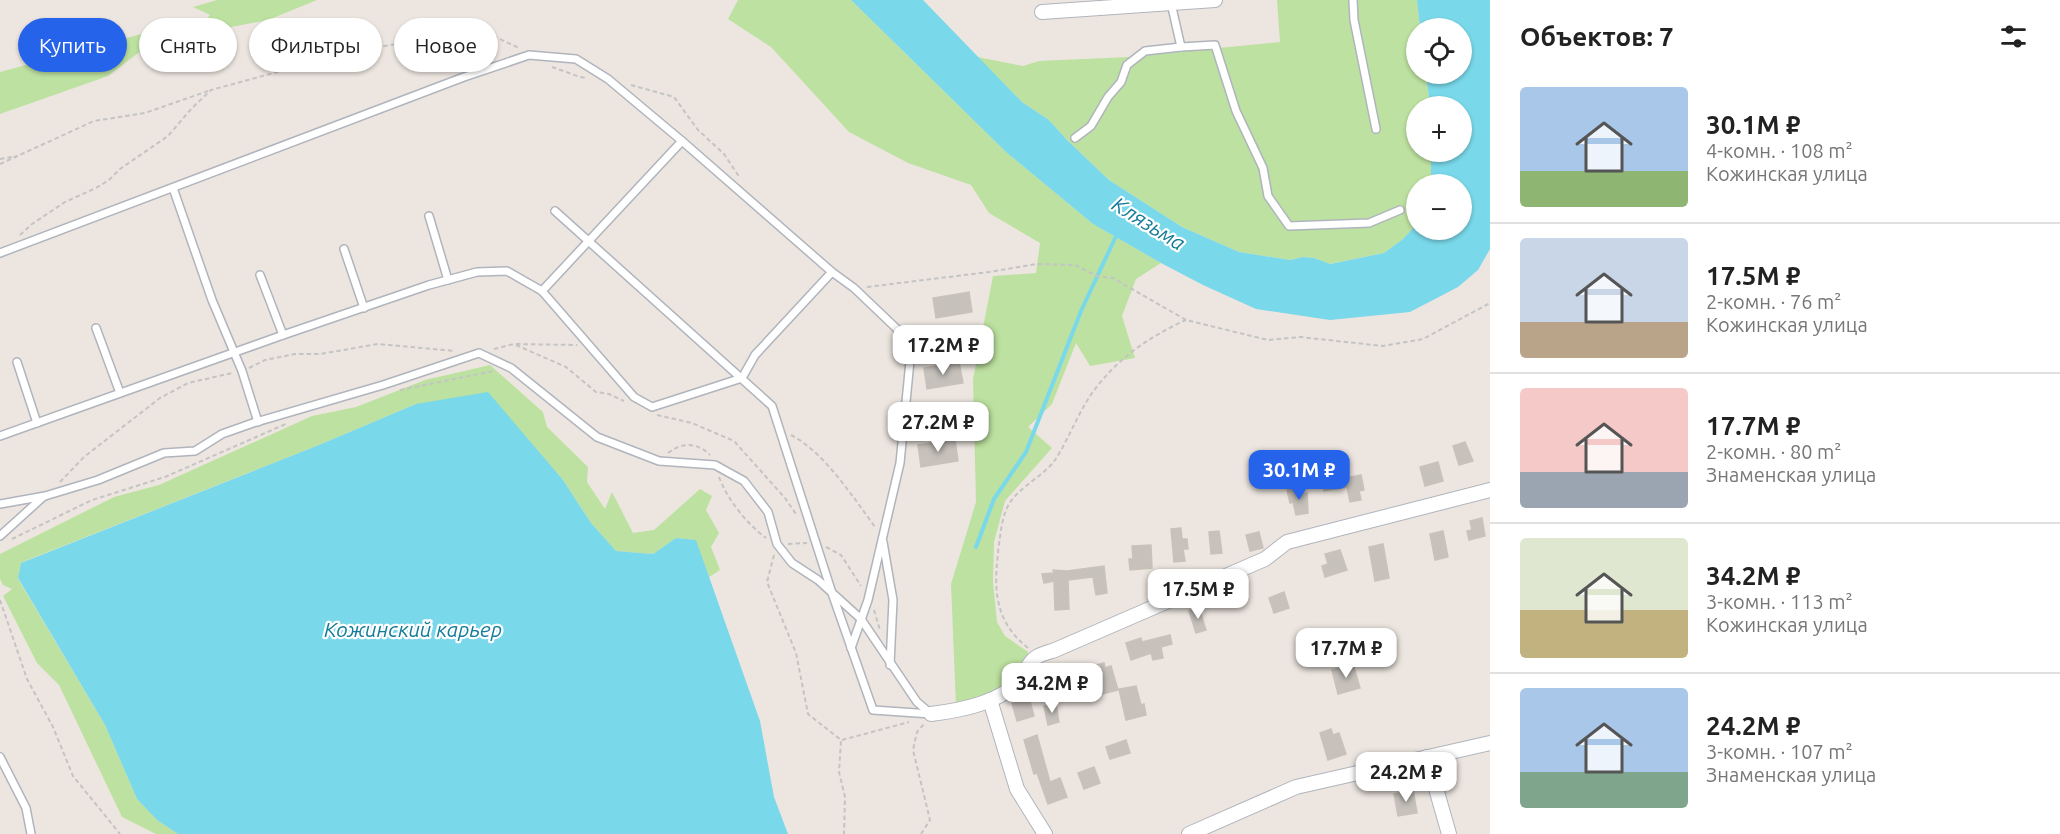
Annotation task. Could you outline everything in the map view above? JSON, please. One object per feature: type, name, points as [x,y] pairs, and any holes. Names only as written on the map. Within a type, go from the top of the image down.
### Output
[{"type":"street","points":[[1042,12],[1215,0]]},
{"type":"street","points":[[932,714],[966,710],[990,700],[1024,678],[1028,667],[1037,655],[1055,650],[1265,559],[1287,542],[1490,490]]},
{"type":"street","points":[[990,700],[1017,789],[1045,834]]},
{"type":"street","points":[[1190,834],[1296,787],[1490,743]]},
{"type":"street","points":[[1427,757],[1449,834]]},
{"type":"lane","points":[[1353,0],[1354,20],[1376,129]]},
{"type":"lane","points":[[1171,2],[1182,47]]},
{"type":"lane","points":[[1075,138],[1091,126],[1107,97],[1121,82],[1127,65],[1145,51],[1215,45],[1236,111],[1263,168],[1268,196],[1289,226],[1369,223],[1400,210]]},
{"type":"lane","points":[[0,253],[464,77],[529,55],[576,59],[608,79],[832,273],[854,288],[897,330],[910,361],[900,463],[868,600],[851,648]]},
{"type":"lane","points":[[542,291],[681,141]]},
{"type":"lane","points":[[173,188],[258,422]]},
{"type":"lane","points":[[555,211],[772,406],[832,593],[873,710],[932,714]]},
{"type":"lane","points":[[429,216],[448,280]]},
{"type":"lane","points":[[344,249],[364,308]]},
{"type":"lane","points":[[0,436],[283,335],[477,272],[507,271],[542,291],[634,397],[652,407],[742,378],[755,355],[832,273]]},
{"type":"lane","points":[[260,275],[283,335]]},
{"type":"lane","points":[[96,328],[120,393]]},
{"type":"lane","points":[[0,504],[45,496],[98,480],[164,453],[195,451],[222,434],[479,353],[511,368],[597,437],[659,461],[715,465],[744,481],[768,512],[777,544],[792,564],[818,580],[861,619],[917,702],[932,714]]},
{"type":"lane","points":[[16,362],[37,423]]},
{"type":"lane","points":[[0,536],[45,496]]},
{"type":"lane","points":[[882,537],[893,600],[890,664]]},
{"type":"lane","points":[[0,757],[26,808],[31,834]]},
{"type":"path","points":[[0,164],[94,121],[145,113],[211,90],[355,51],[480,30],[514,45]]},
{"type":"path","points":[[16,238],[32,224],[65,202],[110,180],[120,169],[168,136],[211,90]]},
{"type":"path","points":[[0,159],[23,155]]},
{"type":"path","points":[[854,288],[1036,264],[1075,265],[1097,276],[1113,278],[1186,320],[1268,340],[1300,337],[1383,346],[1423,339],[1490,303]]},
{"type":"path","points":[[1037,655],[1017,639],[1003,618],[995,582],[1001,525],[1008,505],[1028,483],[1053,463],[1091,396],[1119,361],[1161,331],[1186,320]]},
{"type":"path","points":[[514,344],[566,367],[596,392],[609,394],[630,403]]},
{"type":"path","points":[[479,353],[514,344],[589,345]]},
{"type":"path","points":[[399,390],[511,368]]},
{"type":"path","points":[[650,412],[692,423],[734,441],[798,516]]},
{"type":"path","points":[[12,539],[92,500],[165,477],[293,421]]},
{"type":"path","points":[[780,430],[800,440],[837,476],[882,537]]},
{"type":"path","points":[[659,461],[677,446],[687,444],[704,448],[711,455],[723,488],[763,536],[777,544],[816,542],[841,555],[858,579],[876,615],[882,635]]},
{"type":"path","points":[[777,544],[767,582],[796,653],[808,714],[842,740]]},
{"type":"path","points":[[0,600],[27,679],[52,727],[73,776],[120,834]]},
{"type":"path","points":[[921,834],[930,820],[913,750],[917,732],[932,714]]},
{"type":"path","points":[[842,740],[909,722]]},
{"type":"path","points":[[842,740],[838,772],[845,797],[844,834]]},
{"type":"green space","points":[[217,0],[317,0],[273,18],[249,18],[249,24],[237,26],[237,18],[207,18],[210,15],[193,7]]},
{"type":"green space","points":[[738,0],[851,0],[1006,152],[1093,224],[1161,263],[1136,279],[1122,316],[1135,358],[1090,366],[1076,343],[1052,404],[1028,427],[1052,448],[1005,501],[994,542],[993,582],[997,622],[1005,636],[1028,652],[1027,659],[1012,679],[981,699],[956,706],[951,584],[976,502],[973,379],[993,276],[1036,273],[1040,243],[989,213],[971,185],[908,163],[849,132],[771,47],[728,19]]},
{"type":"green space","points":[[1277,0],[1417,0],[1419,18],[1406,18],[1406,84],[1427,84],[1429,96],[1406,96],[1406,162],[1431,162],[1431,174],[1406,174],[1406,236],[1384,253],[1329,264],[1314,258],[1303,257],[1290,260],[1239,252],[1182,227],[1109,180],[1049,120],[1022,102],[977,57],[1023,66],[1039,61],[1128,57],[1280,42]]},
{"type":"green space","points":[[139,35],[139,52],[127,62],[127,38]]},
{"type":"green space","points":[[18,67],[18,72],[113,72],[108,76],[0,114],[0,72]]},
{"type":"green space","points":[[490,365],[543,412],[547,427],[588,467],[587,482],[605,509],[612,492],[633,533],[654,530],[700,489],[712,496],[706,510],[719,533],[711,547],[720,570],[709,577],[695,540],[676,538],[653,554],[616,551],[591,523],[563,480],[524,436],[416,404],[319,445],[30,559],[21,563],[18,579],[105,725],[137,799],[157,820],[178,834],[156,834],[122,817],[59,685],[37,663],[3,596],[12,589],[3,585],[0,579],[0,554],[114,497],[159,485],[312,416],[356,407],[425,380]]},
{"type":"water","name":"Клязьма","points":[[851,0],[923,0],[1022,102],[1049,120],[1109,180],[1182,227],[1239,252],[1290,260],[1303,257],[1314,258],[1330,264],[1384,253],[1406,236],[1406,240],[1472,240],[1472,174],[1431,174],[1431,162],[1472,162],[1472,96],[1429,96],[1427,84],[1472,84],[1472,18],[1419,18],[1417,0],[1490,0],[1490,249],[1478,270],[1458,287],[1410,312],[1330,320],[1256,309],[1203,285],[1093,224],[1006,152]]},
{"type":"water","name":"Кожинский карьер","points":[[488,392],[563,480],[591,523],[616,551],[653,554],[676,538],[696,540],[760,721],[774,797],[788,834],[178,834],[157,820],[137,799],[105,725],[18,578],[21,563],[319,445],[416,404]]},
{"type":"building","points":[[969,292],[972,312],[936,318],[933,298]]},
{"type":"building","points":[[959,362],[963,383],[927,389],[924,368]]},
{"type":"building","points":[[955,440],[958,461],[921,467],[918,445]]},
{"type":"building","points":[[1465,442],[1473,461],[1459,465],[1453,446]]},
{"type":"building","points":[[1438,462],[1443,481],[1425,486],[1420,467]]},
{"type":"building","points":[[1340,470],[1342,479],[1361,475],[1364,490],[1359,491],[1361,500],[1350,502],[1347,487],[1324,491],[1322,483],[1329,481],[1327,473]]},
{"type":"building","points":[[1301,487],[1302,494],[1307,493],[1308,513],[1296,515],[1287,490]]},
{"type":"building","points":[[1482,518],[1485,536],[1469,540],[1467,531],[1472,530],[1470,521]]},
{"type":"building","points":[[1181,528],[1182,539],[1187,539],[1188,549],[1183,549],[1185,561],[1174,562],[1171,529]]},
{"type":"building","points":[[1219,531],[1222,553],[1211,554],[1209,532]]},
{"type":"building","points":[[1443,531],[1448,557],[1435,560],[1430,534]]},
{"type":"building","points":[[1259,532],[1263,548],[1250,551],[1246,535]]},
{"type":"building","points":[[1383,544],[1389,578],[1375,581],[1369,547]]},
{"type":"building","points":[[1151,545],[1152,568],[1130,570],[1129,559],[1133,559],[1132,546]]},
{"type":"building","points":[[1340,550],[1347,570],[1325,577],[1322,566],[1328,564],[1325,554]]},
{"type":"building","points":[[1104,566],[1107,593],[1096,595],[1093,577],[1068,580],[1069,609],[1055,610],[1054,581],[1044,583],[1042,574],[1054,573],[1053,570],[1067,571]]},
{"type":"building","points":[[1284,592],[1289,608],[1274,613],[1269,598]]},
{"type":"building","points":[[1199,608],[1206,630],[1196,633],[1189,611]]},
{"type":"building","points":[[1170,635],[1172,644],[1161,647],[1163,658],[1153,660],[1151,653],[1131,660],[1126,643],[1141,638],[1142,642]]},
{"type":"building","points":[[1104,663],[1105,668],[1111,666],[1118,690],[1098,695],[1094,679],[1088,680],[1085,668]]},
{"type":"building","points":[[1353,664],[1360,688],[1338,694],[1332,670]]},
{"type":"building","points":[[1136,686],[1146,715],[1126,720],[1119,689]]},
{"type":"building","points":[[1029,698],[1034,716],[1017,721],[1012,703]]},
{"type":"building","points":[[1056,704],[1059,722],[1048,725],[1044,706]]},
{"type":"building","points":[[1331,729],[1333,735],[1339,733],[1346,754],[1328,760],[1320,733]]},
{"type":"building","points":[[1037,735],[1050,782],[1060,778],[1067,797],[1048,804],[1037,773],[1034,774],[1024,740]]},
{"type":"building","points":[[1126,740],[1130,753],[1110,759],[1106,747]]},
{"type":"building","points":[[1094,767],[1100,783],[1084,789],[1078,773]]},
{"type":"building","points":[[1413,790],[1417,813],[1398,816],[1394,794]]},
{"type":"waterway","points":[[976,547],[994,499],[1026,452],[1081,311],[1117,234]]}]
